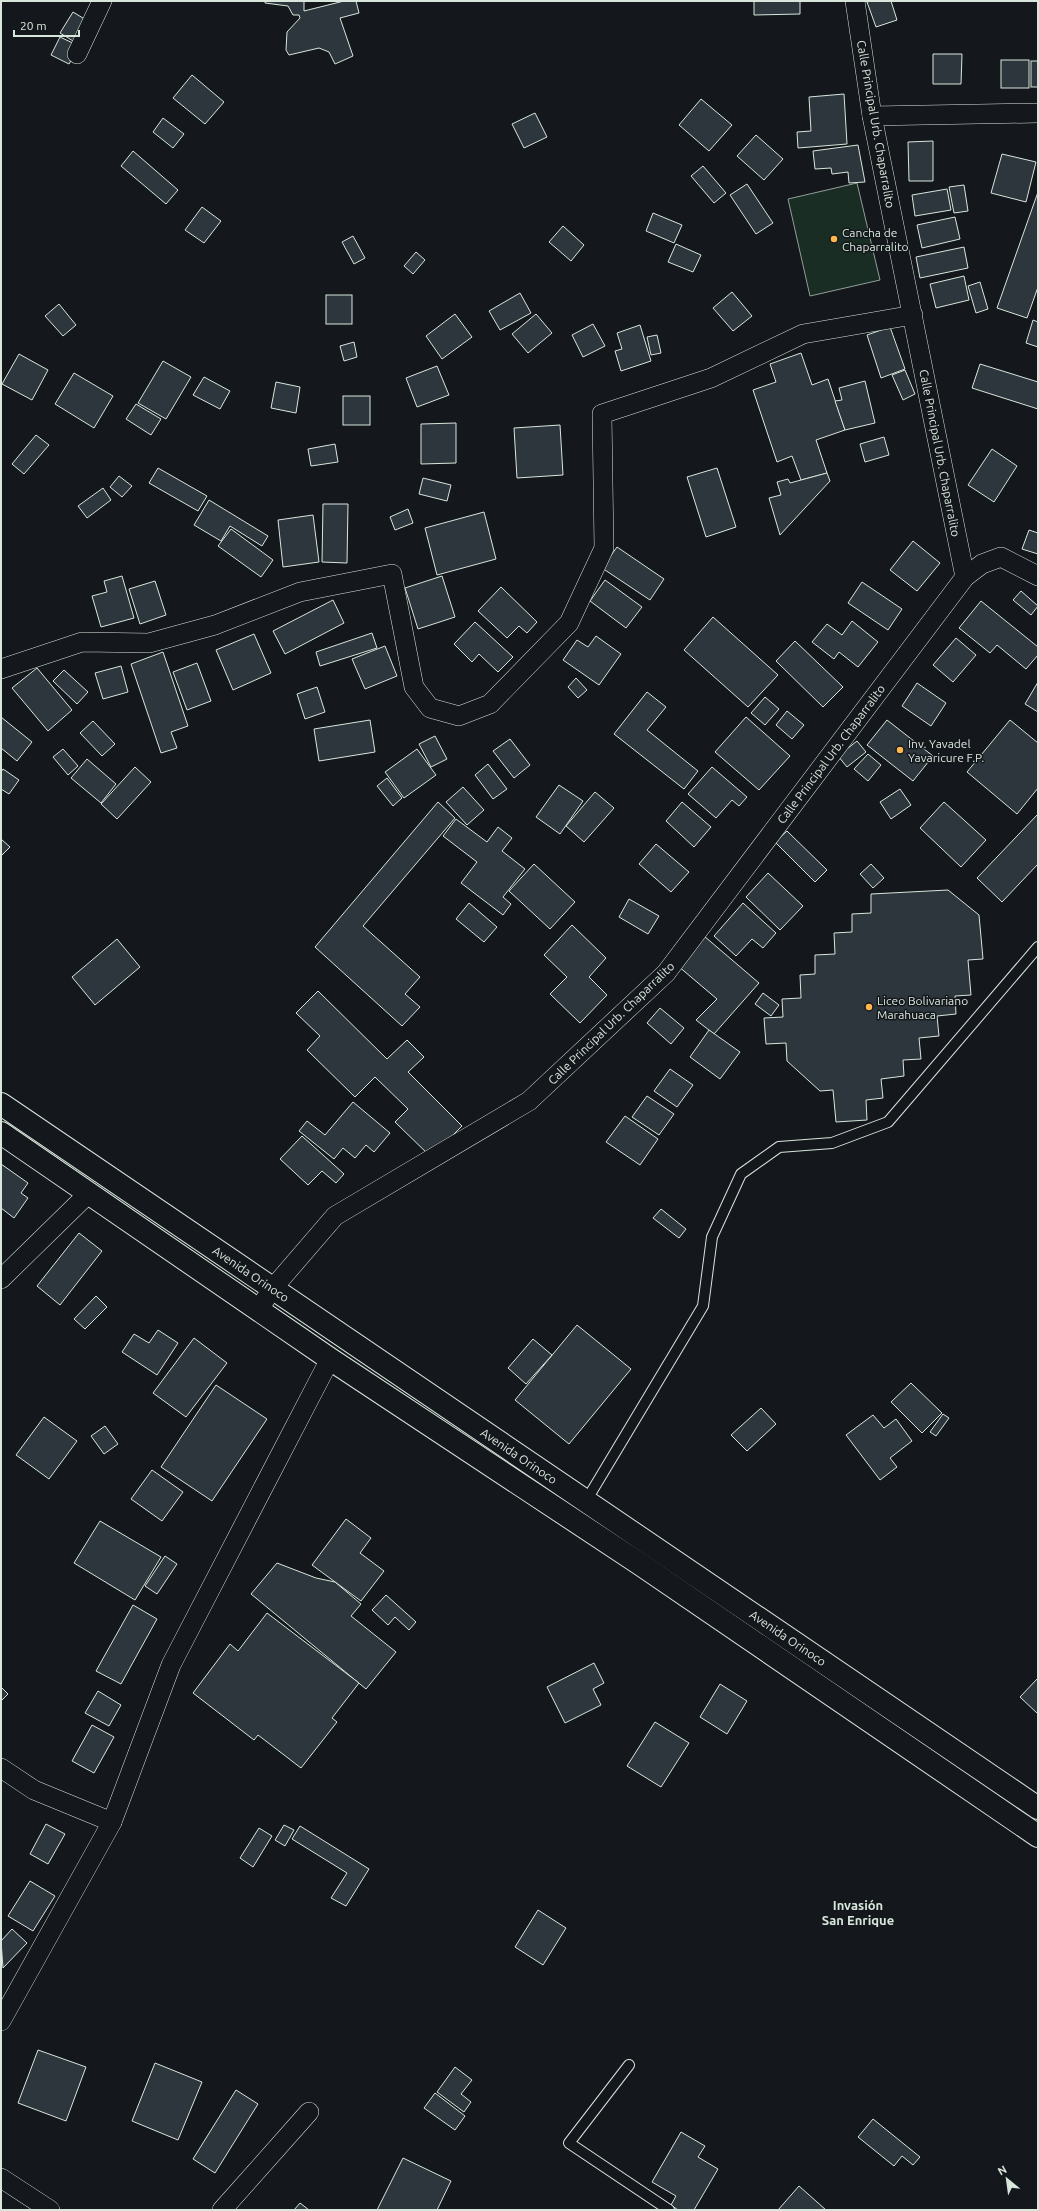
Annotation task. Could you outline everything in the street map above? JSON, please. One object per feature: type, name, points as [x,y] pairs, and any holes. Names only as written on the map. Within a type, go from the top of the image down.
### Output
[{"type":"street","points":[[77,54],[102,1]]},
{"type":"street","name":"Calle Principal Urb. Chaparralito","points":[[258,1310],[273,1288],[335,1216],[530,1101],[666,973],[965,577],[872,116],[855,1]]},
{"type":"street","points":[[872,116],[1038,113]]},
{"type":"street","points":[[1,669],[82,642],[149,643],[215,625],[300,592],[392,574],[414,687],[430,708],[459,716],[490,704],[569,623],[604,548],[602,414],[711,378],[803,334],[913,315]]},
{"type":"street","points":[[965,577],[982,564],[1001,557],[1038,576]]},
{"type":"street","name":"Avenida Orinoco","points":[[1,1104],[1038,1808]]},
{"type":"street","name":"Avenida Orinoco","points":[[1,1133],[330,1359],[640,1564],[1038,1836]]},
{"type":"street","points":[[1,1279],[89,1192]]},
{"type":"street","points":[[1,2021],[112,1822],[171,1665],[330,1359]]},
{"type":"street","points":[[1,1768],[34,1790],[112,1822]]},
{"type":"street","points":[[222,2210],[310,2112]]},
{"type":"street","points":[[1,2178],[50,2210]]},
{"type":"lane","points":[[586,1501],[703,1306],[712,1238],[741,1174],[778,1147],[832,1143],[888,1122],[1038,948]]},
{"type":"lane","points":[[629,2065],[568,2143],[669,2210]]},
{"type":"green space","name":"Cancha de Chaparralito","points":[[857,183],[880,280],[810,296],[788,199]]},
{"type":"building","points":[[265,1],[304,1],[304,11],[344,1],[356,1],[359,13],[340,18],[353,56],[335,64],[329,52],[319,48],[289,55],[286,50],[287,32],[300,18],[299,15],[293,15],[288,6],[265,3]]},
{"type":"building","points":[[754,1],[800,1],[800,14],[754,15]]},
{"type":"building","points":[[891,1],[897,20],[876,27],[867,2]]},
{"type":"building","points":[[73,12],[96,26],[83,47],[60,33]]},
{"type":"building","points":[[60,37],[79,46],[69,64],[51,55]]},
{"type":"building","points":[[933,54],[962,54],[961,84],[933,84]]},
{"type":"building","points":[[1001,60],[1029,60],[1029,88],[1001,88]]},
{"type":"building","points":[[1031,61],[1038,61],[1038,87],[1031,87]]},
{"type":"building","points":[[192,75],[224,102],[205,124],[173,98]]},
{"type":"building","points":[[844,94],[847,144],[798,148],[797,132],[811,131],[809,97]]},
{"type":"building","points":[[701,99],[732,125],[709,151],[679,125]]},
{"type":"building","points":[[535,113],[547,137],[524,148],[512,124]]},
{"type":"building","points":[[163,118],[184,134],[173,148],[153,132]]},
{"type":"building","points":[[756,135],[783,159],[764,180],[737,156]]},
{"type":"building","points":[[933,141],[933,181],[909,181],[908,142]]},
{"type":"building","points":[[858,145],[865,182],[849,183],[848,172],[832,174],[831,168],[815,169],[813,151]]},
{"type":"building","points":[[133,151],[178,190],[166,204],[121,166]]},
{"type":"building","points":[[1002,154],[1036,162],[1026,202],[991,193]]},
{"type":"building","points":[[703,166],[726,193],[714,203],[691,176]]},
{"type":"building","points":[[747,184],[773,223],[756,234],[730,195]]},
{"type":"building","points":[[964,185],[968,211],[954,213],[949,187]]},
{"type":"building","points":[[947,189],[951,210],[915,216],[912,195]]},
{"type":"building","points":[[1038,192],[1038,287],[1027,318],[997,308]]},
{"type":"building","points":[[202,207],[221,221],[204,243],[185,230]]},
{"type":"building","points":[[653,213],[682,225],[674,243],[646,231]]},
{"type":"building","points":[[955,217],[960,239],[922,248],[917,225]]},
{"type":"building","points":[[563,226],[584,245],[571,261],[549,242]]},
{"type":"building","points":[[353,236],[365,258],[354,264],[342,242]]},
{"type":"building","points":[[676,244],[701,255],[693,272],[668,262]]},
{"type":"building","points":[[964,247],[968,268],[920,278],[916,257]]},
{"type":"building","points":[[416,252],[425,260],[413,274],[404,266]]},
{"type":"building","points":[[964,276],[969,300],[936,308],[930,284]]},
{"type":"building","points":[[980,282],[988,309],[976,313],[968,286]]},
{"type":"building","points":[[732,292],[752,316],[733,331],[713,308]]},
{"type":"building","points":[[520,293],[531,313],[500,330],[489,311]]},
{"type":"building","points":[[326,295],[352,295],[352,324],[326,324]]},
{"type":"building","points":[[59,304],[76,325],[63,336],[45,316]]},
{"type":"building","points":[[455,314],[472,337],[442,359],[426,336]]},
{"type":"building","points":[[536,314],[552,333],[528,353],[512,334]]},
{"type":"building","points":[[1033,320],[1038,322],[1038,347],[1026,343]]},
{"type":"building","points":[[593,324],[605,346],[583,357],[572,335]]},
{"type":"building","points":[[640,325],[651,361],[621,371],[615,351],[622,349],[617,333]]},
{"type":"building","points":[[890,327],[905,369],[881,378],[867,335]]},
{"type":"building","points":[[657,335],[661,353],[651,355],[647,337]]},
{"type":"building","points":[[354,342],[357,357],[344,361],[340,346]]},
{"type":"building","points":[[801,353],[812,385],[828,379],[845,430],[816,440],[827,473],[801,480],[792,456],[777,462],[753,390],[776,382],[770,364]]},
{"type":"building","points":[[19,354],[48,370],[32,400],[2,384]]},
{"type":"building","points":[[163,361],[191,377],[166,419],[138,403]]},
{"type":"building","points":[[980,364],[1038,382],[1038,409],[972,388]]},
{"type":"building","points":[[437,366],[449,395],[417,407],[406,378]]},
{"type":"building","points":[[905,370],[915,394],[903,400],[892,375]]},
{"type":"building","points":[[74,373],[113,396],[94,428],[55,404]]},
{"type":"building","points":[[204,377],[230,391],[220,409],[193,395]]},
{"type":"building","points":[[865,381],[875,423],[845,430],[835,401],[842,400],[839,388]]},
{"type":"building","points":[[276,382],[300,387],[296,413],[271,408]]},
{"type":"building","points":[[343,396],[370,396],[370,425],[343,425]]},
{"type":"building","points":[[136,404],[161,419],[151,435],[126,419]]},
{"type":"building","points":[[456,423],[456,463],[421,464],[421,424]]},
{"type":"building","points":[[560,425],[563,475],[517,478],[514,428]]},
{"type":"building","points":[[36,435],[49,445],[24,474],[12,464]]},
{"type":"building","points":[[884,437],[889,455],[865,462],[860,444]]},
{"type":"building","points":[[335,444],[338,462],[311,466],[308,449]]},
{"type":"building","points":[[992,449],[1017,466],[994,502],[968,485]]},
{"type":"building","points":[[158,468],[207,496],[198,511],[149,483]]},
{"type":"building","points":[[717,468],[736,527],[706,537],[687,477]]},
{"type":"building","points":[[827,473],[830,481],[780,535],[769,498],[781,495],[777,482],[788,479],[790,483]]},
{"type":"building","points":[[119,476],[132,486],[122,497],[110,487]]},
{"type":"building","points":[[423,478],[451,485],[447,501],[419,494]]},
{"type":"building","points":[[103,488],[111,500],[87,518],[78,506]]},
{"type":"building","points":[[209,500],[268,536],[262,546],[230,526],[221,541],[194,525]]},
{"type":"building","points":[[323,504],[348,504],[347,563],[322,562]]},
{"type":"building","points":[[408,509],[413,523],[395,530],[390,517]]},
{"type":"building","points":[[484,512],[496,559],[437,575],[425,528]]},
{"type":"building","points":[[313,515],[319,562],[283,567],[278,520]]},
{"type":"building","points":[[231,529],[273,560],[261,577],[218,546]]},
{"type":"building","points":[[1029,530],[1038,533],[1038,554],[1022,549]]},
{"type":"building","points":[[913,541],[940,563],[917,591],[890,570]]},
{"type":"building","points":[[617,547],[664,579],[650,600],[602,568]]},
{"type":"building","points":[[122,576],[134,618],[101,627],[92,596],[107,592],[104,581]]},
{"type":"building","points":[[442,576],[455,617],[418,629],[405,588]]},
{"type":"building","points":[[605,580],[642,607],[626,628],[590,601]]},
{"type":"building","points":[[155,581],[166,615],[140,624],[129,589]]},
{"type":"building","points":[[862,582],[902,609],[888,630],[848,603]]},
{"type":"building","points":[[501,587],[537,622],[527,633],[519,626],[507,638],[478,611]]},
{"type":"building","points":[[1021,591],[1038,606],[1031,615],[1013,600]]},
{"type":"building","points":[[333,600],[344,623],[285,654],[273,631]]},
{"type":"building","points":[[981,601],[1038,647],[1038,655],[1026,669],[997,645],[990,653],[959,628]]},
{"type":"building","points":[[713,617],[778,675],[748,707],[684,650]]},
{"type":"building","points":[[852,621],[878,642],[858,667],[839,652],[834,659],[812,642],[827,624],[842,635]]},
{"type":"building","points":[[475,622],[513,657],[498,672],[479,654],[472,662],[454,644]]},
{"type":"building","points":[[372,633],[377,648],[320,666],[316,652]]},
{"type":"building","points":[[254,634],[271,673],[233,690],[216,650]]},
{"type":"building","points":[[596,636],[621,654],[599,685],[563,660],[577,640],[588,647]]},
{"type":"building","points":[[956,638],[976,655],[953,682],[933,665]]},
{"type":"building","points":[[795,641],[843,687],[823,707],[776,661]]},
{"type":"building","points":[[385,646],[397,676],[365,689],[352,659]]},
{"type":"building","points":[[163,652],[188,726],[171,732],[177,748],[161,753],[131,664]]},
{"type":"building","points":[[197,663],[211,701],[187,710],[173,672]]},
{"type":"building","points":[[121,666],[128,692],[103,699],[95,673]]},
{"type":"building","points":[[37,668],[72,710],[48,731],[12,688]]},
{"type":"building","points":[[64,670],[88,692],[77,704],[53,681]]},
{"type":"building","points":[[576,678],[587,690],[578,698],[568,687]]},
{"type":"building","points":[[1038,682],[1038,712],[1025,704]]},
{"type":"building","points":[[917,683],[946,703],[931,726],[902,706]]},
{"type":"building","points":[[317,687],[325,712],[305,719],[297,694]]},
{"type":"building","points":[[647,692],[666,707],[647,730],[698,771],[684,789],[614,734]]},
{"type":"building","points":[[765,697],[779,709],[765,725],[751,713]]},
{"type":"building","points":[[787,711],[804,725],[792,739],[776,725]]},
{"type":"building","points":[[1,717],[32,742],[17,761],[1,748]]},
{"type":"building","points":[[746,717],[790,756],[759,790],[715,752]]},
{"type":"building","points":[[370,720],[375,752],[319,761],[314,729]]},
{"type":"building","name":"Inv. Yavadel Yavaricure F.P.","points":[[887,720],[933,756],[913,781],[867,745]]},
{"type":"building","points":[[1010,720],[1038,743],[1038,788],[1017,814],[967,772]]},
{"type":"building","points":[[93,721],[115,744],[102,756],[80,733]]},
{"type":"building","points":[[435,736],[447,759],[431,767],[419,744]]},
{"type":"building","points":[[510,739],[530,765],[514,778],[493,751]]},
{"type":"building","points":[[857,741],[866,752],[847,767],[838,756]]},
{"type":"building","points":[[63,749],[78,766],[68,775],[53,757]]},
{"type":"building","points":[[417,749],[436,775],[404,798],[385,772]]},
{"type":"building","points":[[868,754],[881,765],[868,781],[854,769]]},
{"type":"building","points":[[87,759],[116,784],[101,803],[71,778]]},
{"type":"building","points":[[488,764],[507,789],[493,799],[475,775]]},
{"type":"building","points":[[135,767],[151,782],[117,819],[101,804]]},
{"type":"building","points":[[712,767],[747,797],[739,806],[732,800],[716,818],[688,794]]},
{"type":"building","points":[[3,769],[19,780],[9,794],[1,789],[1,772]]},
{"type":"building","points":[[387,778],[402,798],[393,806],[377,786]]},
{"type":"building","points":[[559,785],[583,801],[560,834],[536,817]]},
{"type":"building","points":[[463,787],[484,810],[467,825],[446,802]]},
{"type":"building","points":[[900,789],[911,805],[891,819],[880,802]]},
{"type":"building","points":[[595,792],[614,808],[584,842],[566,826]]},
{"type":"building","points":[[438,802],[455,818],[363,926],[420,977],[405,994],[420,1007],[402,1026],[315,947]]},
{"type":"building","points":[[682,802],[711,827],[694,847],[666,821]]},
{"type":"building","points":[[944,802],[986,840],[961,867],[920,828]]},
{"type":"building","points":[[1038,814],[1038,864],[1002,902],[977,878]]},
{"type":"building","points":[[456,819],[487,842],[498,827],[512,838],[502,851],[525,869],[503,897],[511,904],[503,915],[461,883],[477,862],[443,836]]},
{"type":"building","points":[[787,831],[827,870],[815,882],[775,842]]},
{"type":"building","points":[[1,839],[10,847],[1,856]]},
{"type":"building","points":[[656,844],[689,872],[671,892],[639,864]]},
{"type":"building","points":[[534,864],[575,902],[550,929],[509,891]]},
{"type":"building","points":[[871,864],[884,878],[873,888],[860,874]]},
{"type":"building","points":[[768,873],[803,906],[780,930],[746,897]]},
{"type":"building","name":"Liceo Bolivariano Marahuaca","points":[[948,890],[979,915],[983,959],[968,960],[971,995],[955,996],[956,1014],[937,1016],[939,1036],[919,1038],[921,1059],[903,1060],[904,1076],[881,1079],[883,1098],[866,1100],[867,1120],[836,1122],[833,1090],[820,1091],[787,1061],[786,1043],[766,1044],[764,1018],[783,1017],[782,999],[801,998],[800,975],[815,974],[815,955],[835,954],[834,933],[852,932],[852,914],[871,913],[871,894]]},
{"type":"building","points":[[629,899],[659,916],[648,934],[619,917]]},
{"type":"building","points":[[469,903],[497,927],[484,942],[456,919]]},
{"type":"building","points":[[743,903],[776,933],[763,948],[752,939],[736,956],[714,936]]},
{"type":"building","points":[[572,925],[606,958],[589,977],[607,995],[580,1023],[550,994],[567,977],[544,955]]},
{"type":"building","points":[[704,936],[759,983],[714,1034],[696,1020],[717,999],[678,966]]},
{"type":"building","points":[[117,939],[140,967],[95,1005],[72,977]]},
{"type":"building","points":[[318,991],[387,1059],[407,1040],[424,1057],[408,1072],[462,1126],[431,1157],[395,1122],[408,1109],[375,1077],[355,1097],[307,1050],[320,1036],[296,1013]]},
{"type":"building","points":[[763,993],[779,1005],[771,1016],[755,1004]]},
{"type":"building","points":[[660,1008],[684,1028],[671,1044],[647,1023]]},
{"type":"building","points":[[709,1030],[740,1052],[720,1079],[690,1057]]},
{"type":"building","points":[[670,1069],[693,1085],[677,1107],[654,1091]]},
{"type":"building","points":[[647,1096],[674,1114],[659,1135],[632,1117]]},
{"type":"building","points":[[353,1102],[390,1133],[374,1152],[366,1145],[355,1158],[343,1148],[334,1159],[299,1131],[307,1121],[325,1135]]},
{"type":"building","points":[[625,1116],[658,1139],[640,1165],[606,1142]]},
{"type":"building","points":[[302,1136],[344,1174],[336,1183],[322,1171],[308,1185],[280,1159]]},
{"type":"building","points":[[1,1164],[28,1183],[21,1193],[28,1198],[14,1218],[1,1208]]},
{"type":"building","points":[[661,1209],[686,1229],[679,1238],[653,1218]]},
{"type":"building","points":[[79,1233],[102,1251],[60,1305],[37,1286]]},
{"type":"building","points":[[96,1296],[107,1307],[85,1329],[74,1319]]},
{"type":"building","points":[[577,1325],[631,1369],[569,1444],[515,1400]]},
{"type":"building","points":[[158,1330],[178,1343],[157,1375],[122,1352],[134,1334],[149,1343]]},
{"type":"building","points":[[194,1338],[227,1363],[186,1417],[153,1393]]},
{"type":"building","points":[[533,1339],[552,1355],[526,1384],[508,1368]]},
{"type":"building","points":[[911,1383],[942,1413],[922,1433],[891,1402]]},
{"type":"building","points":[[216,1385],[267,1419],[212,1501],[161,1467]]},
{"type":"building","points":[[761,1408],[776,1424],[747,1451],[731,1435]]},
{"type":"building","points":[[943,1414],[949,1418],[936,1436],[930,1432]]},
{"type":"building","points":[[873,1415],[884,1428],[896,1419],[912,1441],[890,1458],[897,1467],[880,1480],[846,1435]]},
{"type":"building","points":[[44,1417],[77,1441],[49,1479],[16,1455]]},
{"type":"building","points":[[105,1426],[118,1444],[104,1454],[91,1436]]},
{"type":"building","points":[[152,1470],[183,1492],[162,1521],[131,1499]]},
{"type":"building","points":[[346,1519],[371,1538],[360,1553],[384,1571],[361,1601],[312,1565]]},
{"type":"building","points":[[100,1521],[161,1557],[135,1600],[74,1563]]},
{"type":"building","points":[[165,1556],[177,1564],[157,1594],[145,1586]]},
{"type":"building","points":[[277,1563],[316,1578],[335,1582],[361,1604],[351,1616],[396,1652],[366,1689],[251,1594]]},
{"type":"building","points":[[386,1595],[416,1622],[409,1630],[395,1617],[388,1625],[372,1610]]},
{"type":"building","points":[[133,1605],[157,1619],[121,1684],[96,1671]]},
{"type":"building","points":[[267,1613],[359,1683],[332,1718],[337,1722],[301,1768],[258,1735],[254,1740],[193,1693],[230,1644],[238,1651]]},
{"type":"building","points":[[594,1663],[604,1683],[593,1689],[601,1705],[565,1723],[547,1687]]},
{"type":"building","points":[[1038,1678],[1038,1714],[1020,1697]]},
{"type":"building","points":[[720,1684],[747,1701],[727,1734],[700,1717]]},
{"type":"building","points":[[1,1687],[8,1694],[1,1701]]},
{"type":"building","points":[[98,1691],[121,1705],[109,1726],[85,1713]]},
{"type":"building","points":[[655,1722],[689,1743],[661,1787],[627,1766]]},
{"type":"building","points":[[92,1725],[114,1737],[94,1773],[72,1761]]},
{"type":"building","points":[[46,1824],[65,1834],[48,1864],[30,1854]]},
{"type":"building","points":[[284,1825],[294,1830],[285,1846],[275,1840]]},
{"type":"building","points":[[300,1826],[369,1869],[346,1906],[331,1898],[347,1873],[292,1839]]},
{"type":"building","points":[[259,1828],[272,1836],[253,1867],[240,1858]]},
{"type":"building","points":[[30,1881],[55,1896],[33,1931],[8,1916]]},
{"type":"building","points":[[538,1910],[566,1928],[543,1965],[515,1947]]},
{"type":"building","points":[[12,1929],[27,1943],[3,1968],[1,1941]]},
{"type":"building","points":[[38,2050],[86,2067],[66,2121],[18,2103]]},
{"type":"building","points":[[155,2063],[202,2082],[178,2140],[132,2121]]},
{"type":"building","points":[[455,2067],[472,2080],[461,2094],[471,2102],[464,2112],[437,2092]]},
{"type":"building","points":[[236,2090],[258,2104],[215,2173],[193,2159]]},
{"type":"building","points":[[435,2093],[465,2116],[455,2130],[424,2108]]},
{"type":"building","points":[[873,2119],[920,2157],[913,2165],[902,2156],[894,2166],[858,2137]]},
{"type":"building","points":[[681,2132],[705,2146],[698,2157],[718,2169],[694,2210],[678,2210],[671,2205],[676,2196],[652,2182]]},
{"type":"building","points":[[403,2158],[451,2181],[437,2210],[377,2210]]},
{"type":"building","points":[[799,2186],[826,2210],[778,2210]]},
{"type":"building","points":[[300,2203],[309,2210],[294,2210]]},
{"type":"place","name":"Cancha de Chaparralito","points":[[834,239]]},
{"type":"place","name":"Inv. Yavadel Yavaricure F.P.","points":[[900,750]]},
{"type":"place","name":"Liceo Bolivariano Marahuaca","points":[[869,1007]]},
{"type":"district","name":"Invasión San Enrique","points":[[858,1912]]}]
